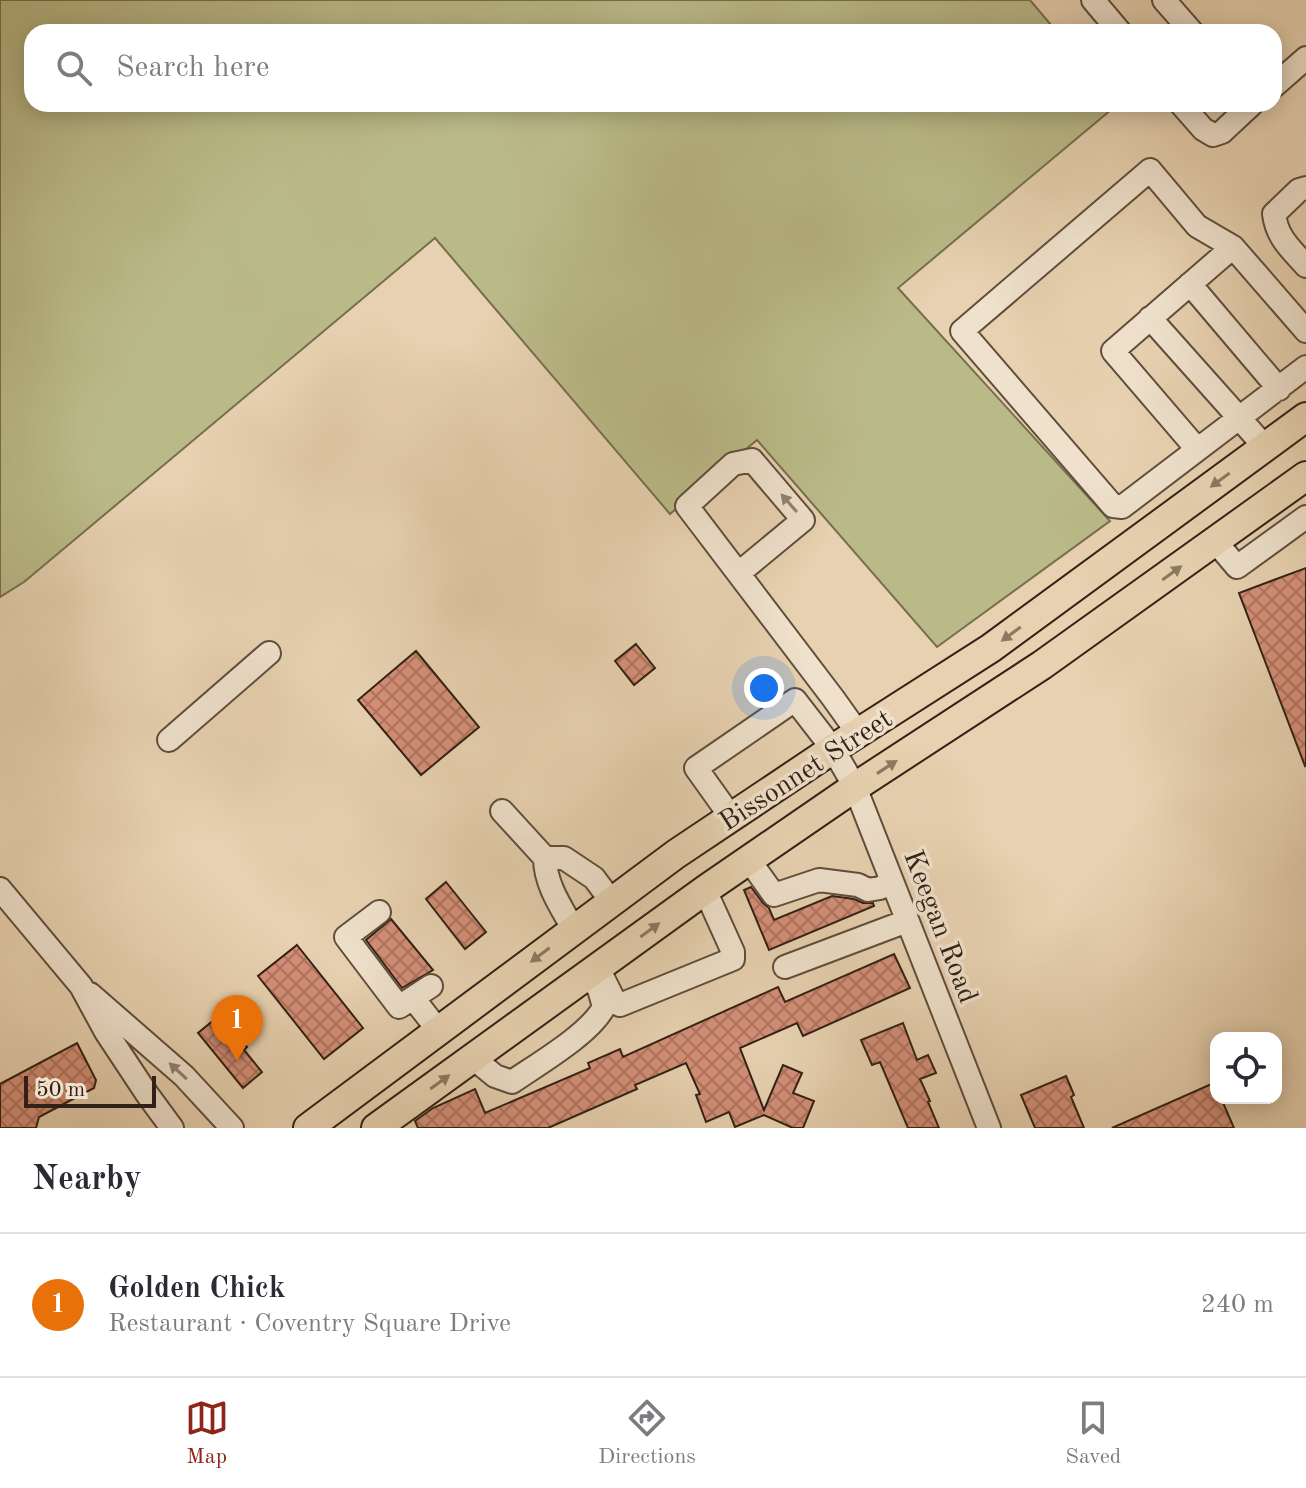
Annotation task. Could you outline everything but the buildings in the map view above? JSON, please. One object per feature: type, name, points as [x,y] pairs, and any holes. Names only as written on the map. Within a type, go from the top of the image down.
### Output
[{"type":"main road","name":"Bissonnet Street","points":[[308,1128],[676,854],[991,648],[1306,417]]},
{"type":"main road","name":"Bissonnet Street","points":[[376,1128],[705,890],[1042,665],[1306,476]]},
{"type":"main road","points":[[1096,571],[1124,608]]},
{"type":"main road","points":[[676,854],[705,890]]},
{"type":"main road","points":[[501,984],[527,1019]]},
{"type":"street","points":[[1093,0],[1113,24]]},
{"type":"street","points":[[1164,0],[1185,24]]},
{"type":"street","points":[[1282,79],[1306,58]]},
{"type":"street","points":[[1188,112],[1213,135],[1222,132],[1243,112]]},
{"type":"street","points":[[1306,331],[1233,247],[1197,226],[1150,170],[962,331],[1113,506],[1122,507],[1306,367]]},
{"type":"street","points":[[1306,188],[1299,190],[1274,214],[1276,228],[1306,266]]},
{"type":"street","points":[[1197,449],[1113,351],[1233,247]]},
{"type":"street","points":[[1190,284],[1279,389]]},
{"type":"street","points":[[1150,318],[1265,447]]},
{"type":"street","points":[[739,573],[803,520],[752,460],[733,464],[687,506],[858,733]]},
{"type":"street","points":[[1145,490],[1167,519]]},
{"type":"street","points":[[1215,541],[1237,567],[1306,517]]},
{"type":"street","points":[[169,740],[269,653]]},
{"type":"street","name":"Keegan Road","points":[[731,817],[696,768],[795,700],[833,749],[855,787],[989,1128]]},
{"type":"street","points":[[502,811],[545,858],[545,873],[574,930]]},
{"type":"street","points":[[545,858],[564,858],[594,878],[612,902]]},
{"type":"street","points":[[749,860],[774,895],[819,880],[858,885],[868,890],[892,882]]},
{"type":"street","points":[[0,889],[81,986],[184,1076],[232,1128]]},
{"type":"street","points":[[593,972],[620,1005],[733,959],[733,952],[705,890]]},
{"type":"street","points":[[379,912],[346,937],[399,1007],[422,992],[438,1030]]},
{"type":"street","points":[[785,967],[907,921]]},
{"type":"street","points":[[473,1058],[495,1076],[512,1082],[577,1036],[599,1016],[604,1007],[593,972]]},
{"type":"street","points":[[81,986],[106,1032],[172,1128]]},
{"type":"green space","points":[[0,0],[1030,0],[1050,24],[24,24],[24,112],[1108,112],[898,288],[1110,521],[937,647],[757,440],[670,514],[435,238],[24,582],[0,597]]},
{"type":"place","name":"Golden Chick","points":[[237,1061]]}]
